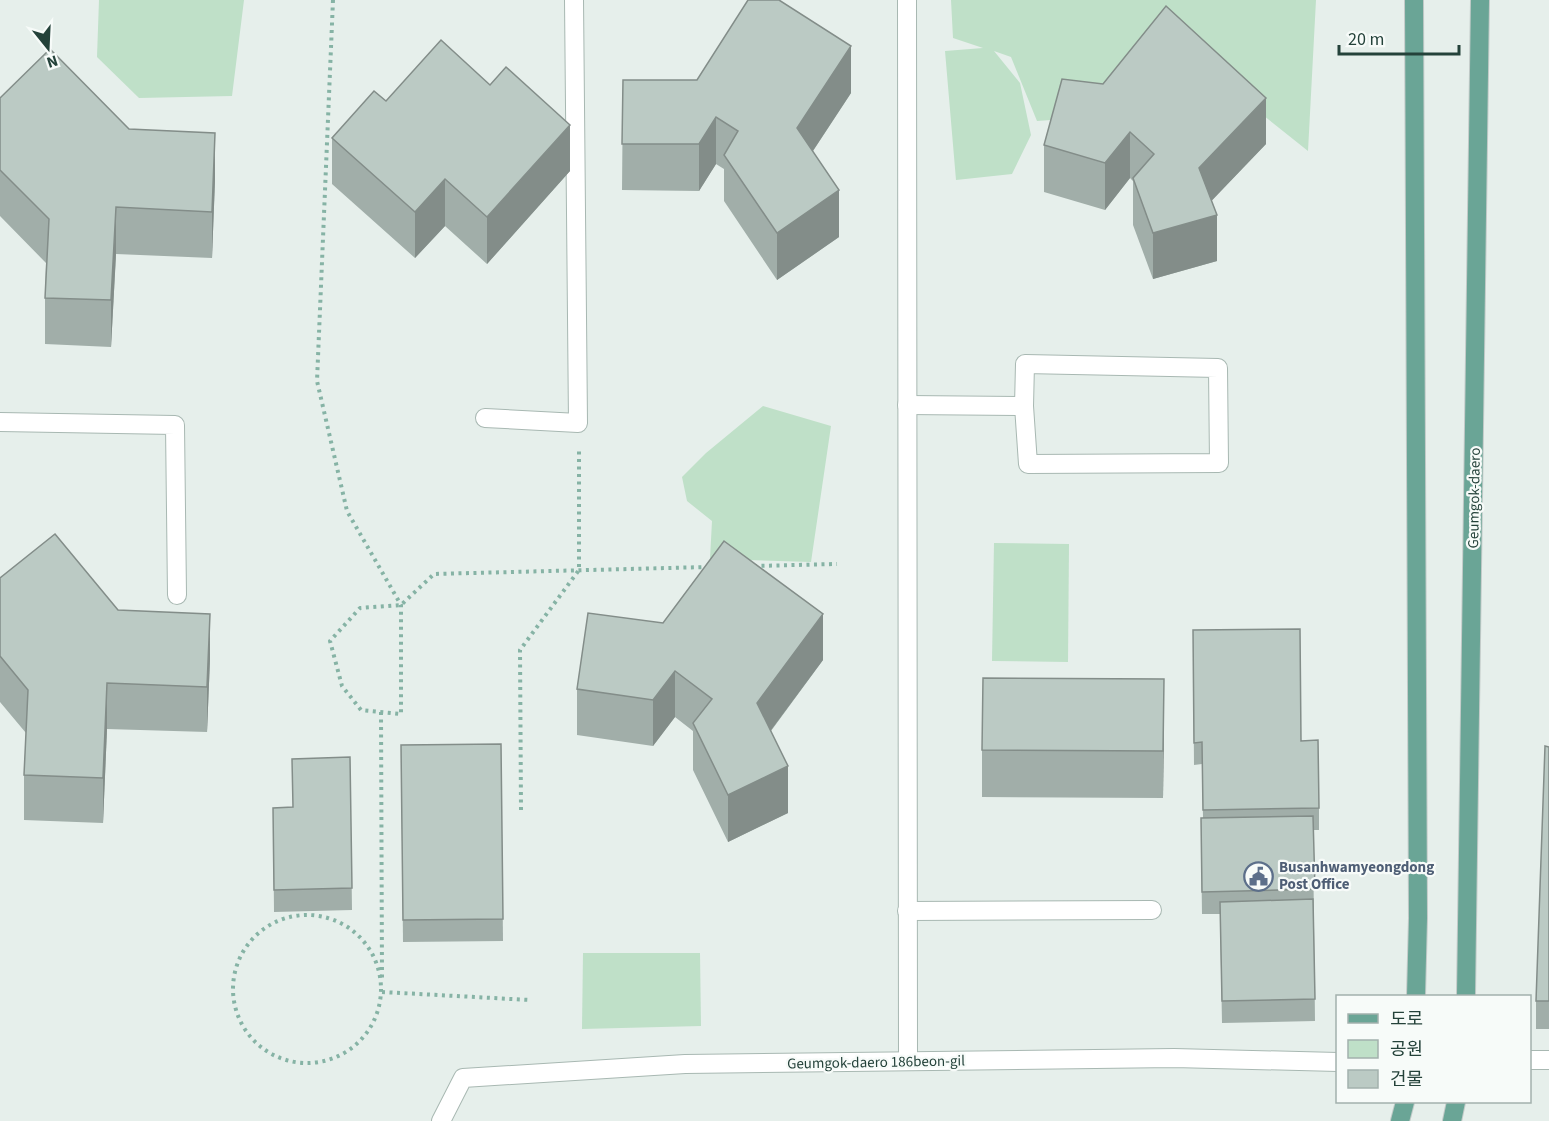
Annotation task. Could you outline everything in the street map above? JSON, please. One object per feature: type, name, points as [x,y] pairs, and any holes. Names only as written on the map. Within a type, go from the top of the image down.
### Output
[{"type":"main road","name":"Geumgok-daero","points":[[1466,995],[1480,0]]},
{"type":"main road","points":[[1412,2],[1418,906],[1416,995]]},
{"type":"main road","points":[[1400,1121],[1404,1103]]},
{"type":"main road","points":[[1452,1121],[1456,1103]]},
{"type":"street","points":[[485,418],[578,423],[574,0]]},
{"type":"street","points":[[907,0],[908,1061]]},
{"type":"street","points":[[1025,364],[1218,368],[1219,463],[1028,464],[1024,406],[1025,364]]},
{"type":"street","points":[[907,405],[1024,406]]},
{"type":"street","points":[[0,422],[175,425],[177,595]]},
{"type":"street","points":[[908,911],[1152,910]]},
{"type":"street","name":"Geumgok-daero 186beon-gil","points":[[441,1121],[463,1078],[685,1064],[1174,1058],[1336,1062]]},
{"type":"street","points":[[1531,1060],[1549,1060]]},
{"type":"path","points":[[333,0],[317,381],[347,511],[401,605],[401,714],[361,710],[342,686],[330,641],[360,608],[401,605],[434,574],[708,567]]},
{"type":"path","points":[[521,810],[520,650],[579,570],[578,423]]},
{"type":"path","points":[[743,566],[837,564]]},
{"type":"path","points":[[381,712],[382,992],[377,1016],[364,1037],[346,1053],[323,1063],[298,1064],[274,1057],[254,1042],[240,1023],[233,999],[234,974],[243,951],[259,932],[280,920],[304,915],[329,918],[350,928],[368,945],[379,968],[382,992]]},
{"type":"path","points":[[382,992],[530,1000]]},
{"type":"green space","points":[[99,0],[244,0],[232,96],[139,98],[97,57]]},
{"type":"green space","points":[[951,0],[1316,0],[1308,151],[1165,37],[1092,117],[1037,121],[1011,57],[994,51],[1020,83],[1031,135],[1012,174],[956,180],[945,51],[983,48],[953,38]]},
{"type":"green space","points":[[763,406],[831,426],[811,562],[710,559],[712,521],[687,501],[682,477],[706,453]]},
{"type":"green space","points":[[994,543],[1069,544],[1068,662],[992,661]]},
{"type":"green space","points":[[583,953],[700,953],[701,1026],[582,1029]]},
{"type":"building","points":[[748,0],[779,0],[851,46],[797,128],[839,190],[777,233],[724,155],[738,131],[716,117],[699,144],[622,144],[623,80],[697,80]]},
{"type":"building","points":[[1166,6],[1266,98],[1199,168],[1217,215],[1153,233],[1133,178],[1154,154],[1130,132],[1105,163],[1044,145],[1062,79],[1103,84]]},
{"type":"building","points":[[441,40],[490,85],[506,67],[570,125],[487,217],[445,179],[415,212],[332,138],[374,91],[386,101]]},
{"type":"building","points":[[50,49],[129,129],[215,133],[212,212],[116,207],[111,300],[45,298],[49,219],[0,170],[0,98]]},
{"type":"building","points":[[55,534],[118,610],[210,614],[207,687],[107,683],[103,778],[24,775],[28,690],[0,656],[0,578]]},
{"type":"building","points":[[724,541],[823,614],[757,703],[788,766],[728,795],[693,723],[712,699],[675,671],[653,700],[577,689],[588,613],[663,623]]},
{"type":"building","points":[[1300,629],[1301,741],[1318,740],[1319,808],[1203,810],[1202,742],[1194,743],[1193,630]]},
{"type":"building","points":[[983,678],[1164,679],[1163,751],[982,750]]},
{"type":"building","points":[[501,744],[503,919],[403,920],[401,745]]},
{"type":"building","points":[[1545,746],[1549,747],[1549,1001],[1536,1001]]},
{"type":"building","points":[[350,757],[352,888],[274,890],[273,808],[293,807],[292,759]]},
{"type":"building","name":"Busanhwamyeongdong Post Office","points":[[1313,816],[1315,889],[1202,892],[1201,818]]},
{"type":"building","points":[[1313,899],[1315,999],[1222,1001],[1220,902]]},
{"type":"place","name":"Busanhwamyeongdong Post Office","points":[[1258,876]]}]
